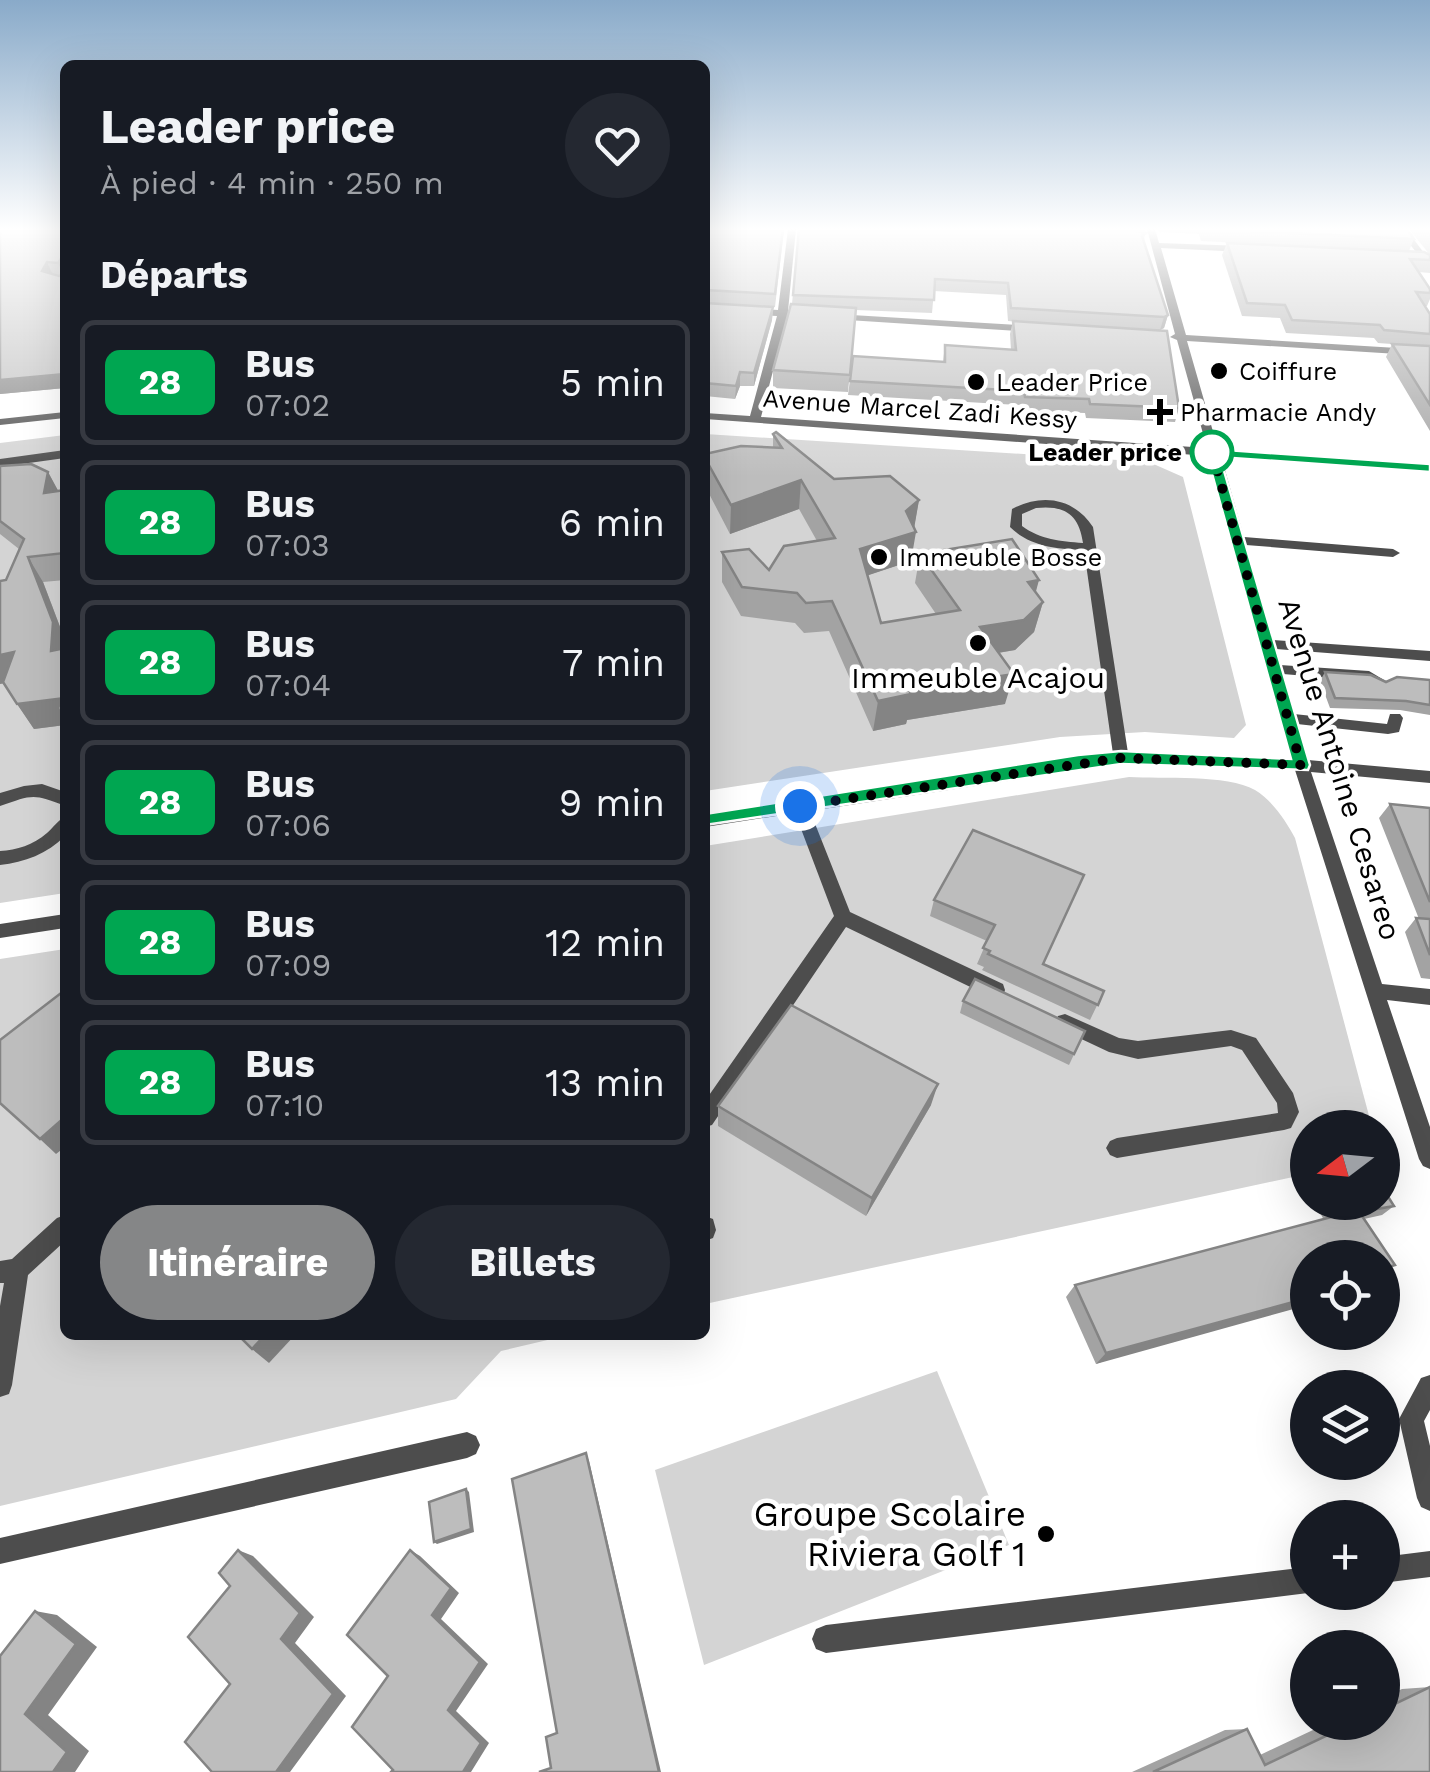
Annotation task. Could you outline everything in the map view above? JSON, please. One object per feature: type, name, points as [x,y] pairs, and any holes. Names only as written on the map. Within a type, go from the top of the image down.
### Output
[{"type":"street","points":[[747,312],[1047,330]]},
{"type":"street","name":"Avenue Antoine Cesareo","points":[[1175,312],[1301,765],[1430,1159]]},
{"type":"street","points":[[754,419],[783,314]]},
{"type":"street","points":[[1163,336],[1430,353]]},
{"type":"street","points":[[0,422],[60,416]]},
{"type":"street","name":"Avenue Marcel Zadi Kessy","points":[[710,416],[1430,468]]},
{"type":"street","points":[[0,463],[60,455]]},
{"type":"street","points":[[1090,547],[1036,540],[1016,527],[1016,512],[1036,504],[1075,512],[1087,527],[1090,547],[1121,758]]},
{"type":"street","points":[[1240,541],[1393,553]]},
{"type":"street","points":[[1267,644],[1430,656]]},
{"type":"street","points":[[1274,668],[1369,676],[1382,683]]},
{"type":"street","points":[[1288,718],[1388,729],[1394,728],[1395,718]]},
{"type":"street","points":[[710,820],[1121,758],[1301,765],[1430,777]]},
{"type":"street","points":[[0,800],[27,791],[60,796]]},
{"type":"street","points":[[800,806],[843,917],[1014,998]]},
{"type":"street","points":[[0,858],[32,852],[60,829]]},
{"type":"street","points":[[710,1111],[843,917]]},
{"type":"street","points":[[0,931],[60,922]]},
{"type":"street","points":[[1378,991],[1430,997]]},
{"type":"street","points":[[1048,1014],[1116,1046],[1138,1050],[1231,1038],[1249,1044],[1286,1100],[1289,1112],[1284,1121],[1117,1148]]},
{"type":"street","points":[[0,1384],[9,1270],[60,1230]]},
{"type":"street","points":[[1430,1387],[1411,1420],[1430,1498]]},
{"type":"street","points":[[0,1551],[467,1445]]},
{"type":"street","points":[[1400,1568],[1430,1564]]},
{"type":"street","points":[[826,1639],[1290,1582]]},
{"type":"shaded area","points":[[710,434],[1149,462],[1183,477],[1246,725],[1234,738],[1145,732],[1060,737],[710,790]]},
{"type":"shaded area","points":[[60,436],[60,894],[0,903],[0,443]]},
{"type":"shaded area","points":[[1129,777],[1212,779],[1243,785],[1273,806],[1295,838],[1367,1110],[1290,1110],[1290,1178],[710,1303],[710,845]]},
{"type":"shaded area","points":[[60,950],[60,1340],[548,1340],[501,1351],[456,1399],[0,1506],[0,959]]},
{"type":"shaded area","points":[[937,1371],[1009,1545],[704,1665],[655,1470]]},
{"type":"building","points":[[0,312],[60,312],[60,374],[0,380]]},
{"type":"building","points":[[710,312],[772,312],[754,373],[740,372],[736,386],[710,383]]},
{"type":"building","points":[[789,312],[856,312],[850,375],[773,370]]},
{"type":"building","points":[[1074,312],[1167,312],[1164,317]]},
{"type":"building","points":[[1288,312],[1429,312],[1430,334],[1384,330],[1380,325],[1292,320]]},
{"type":"building","points":[[1013,321],[1167,331],[1179,408],[1025,397],[1024,391],[850,381],[853,356],[945,362],[945,345],[1016,350]]},
{"type":"building","points":[[1392,344],[1430,346],[1430,405]]},
{"type":"building","points":[[776,432],[834,479],[890,476],[919,500],[906,511],[916,532],[860,549],[881,623],[960,610],[920,554],[1012,539],[1039,580],[1028,582],[1043,602],[1024,620],[980,627],[1014,674],[909,690],[911,694],[878,701],[832,601],[806,603],[797,593],[742,587],[722,552],[749,549],[769,570],[784,546],[835,538],[801,480],[731,505],[710,467],[710,453],[741,446],[782,448],[773,434]]},
{"type":"building","points":[[31,464],[48,472],[44,493],[60,491],[60,554],[28,557],[53,622],[51,651],[60,649],[60,699],[17,704],[3,682],[14,652],[0,655],[0,581],[6,580],[24,539],[0,521],[0,466]]},
{"type":"building","points":[[1325,672],[1371,675],[1386,682],[1397,677],[1430,680],[1430,705],[1335,698]]},
{"type":"building","points":[[1390,804],[1430,808],[1430,902]]},
{"type":"building","points":[[973,830],[1084,875],[1043,964],[1104,991],[1098,1005],[988,954],[990,951],[983,948],[995,925],[934,900]]},
{"type":"building","points":[[1416,918],[1430,919],[1430,955]]},
{"type":"building","points":[[975,979],[1085,1031],[1074,1054],[963,1001]]},
{"type":"building","points":[[60,994],[60,1121],[40,1139],[0,1103],[0,1040]]},
{"type":"building","points":[[791,1005],[938,1084],[872,1198],[718,1106]]},
{"type":"building","points":[[1320,1220],[1365,1220],[1378,1240],[1290,1240],[1290,1303],[1106,1353],[1075,1285]]},
{"type":"building","points":[[243,1340],[260,1340],[252,1349]]},
{"type":"building","points":[[586,1453],[659,1772],[539,1772],[551,1768],[546,1737],[557,1733],[512,1479]]},
{"type":"building","points":[[466,1489],[471,1529],[434,1542],[429,1502]]},
{"type":"building","points":[[238,1550],[300,1613],[281,1639],[333,1694],[276,1772],[212,1772],[185,1742],[230,1684],[188,1637],[230,1586],[219,1573]]},
{"type":"building","points":[[410,1550],[451,1588],[432,1615],[480,1662],[448,1710],[481,1743],[463,1772],[391,1772],[352,1727],[388,1676],[347,1635]]},
{"type":"building","points":[[35,1611],[76,1644],[25,1714],[67,1752],[53,1772],[0,1772],[0,1656]]},
{"type":"building","points":[[1430,1687],[1430,1772],[1153,1772],[1247,1729],[1265,1765],[1317,1740],[1400,1740],[1400,1701]]},
{"type":"bus line","name":"28","points":[[710,820],[1078,762],[1121,758],[1301,765],[1212,452],[1430,468]]},
{"type":"place","name":"Coiffure","points":[[1219,371]]},
{"type":"place","name":"Leader Price","points":[[976,382]]},
{"type":"place","name":"Pharmacie Andy","points":[[1160,412]]},
{"type":"place","name":"Leader price","points":[[1212,452]]},
{"type":"place","name":"Immeuble Bosse","points":[[879,557]]},
{"type":"place","name":"Immeuble Acajou","points":[[978,643]]},
{"type":"place","name":"Groupe Scolaire Riviera Golf 1","points":[[1046,1534]]},
{"type":"route","points":[[800,806],[1121,758],[1301,765],[1212,452]]}]
